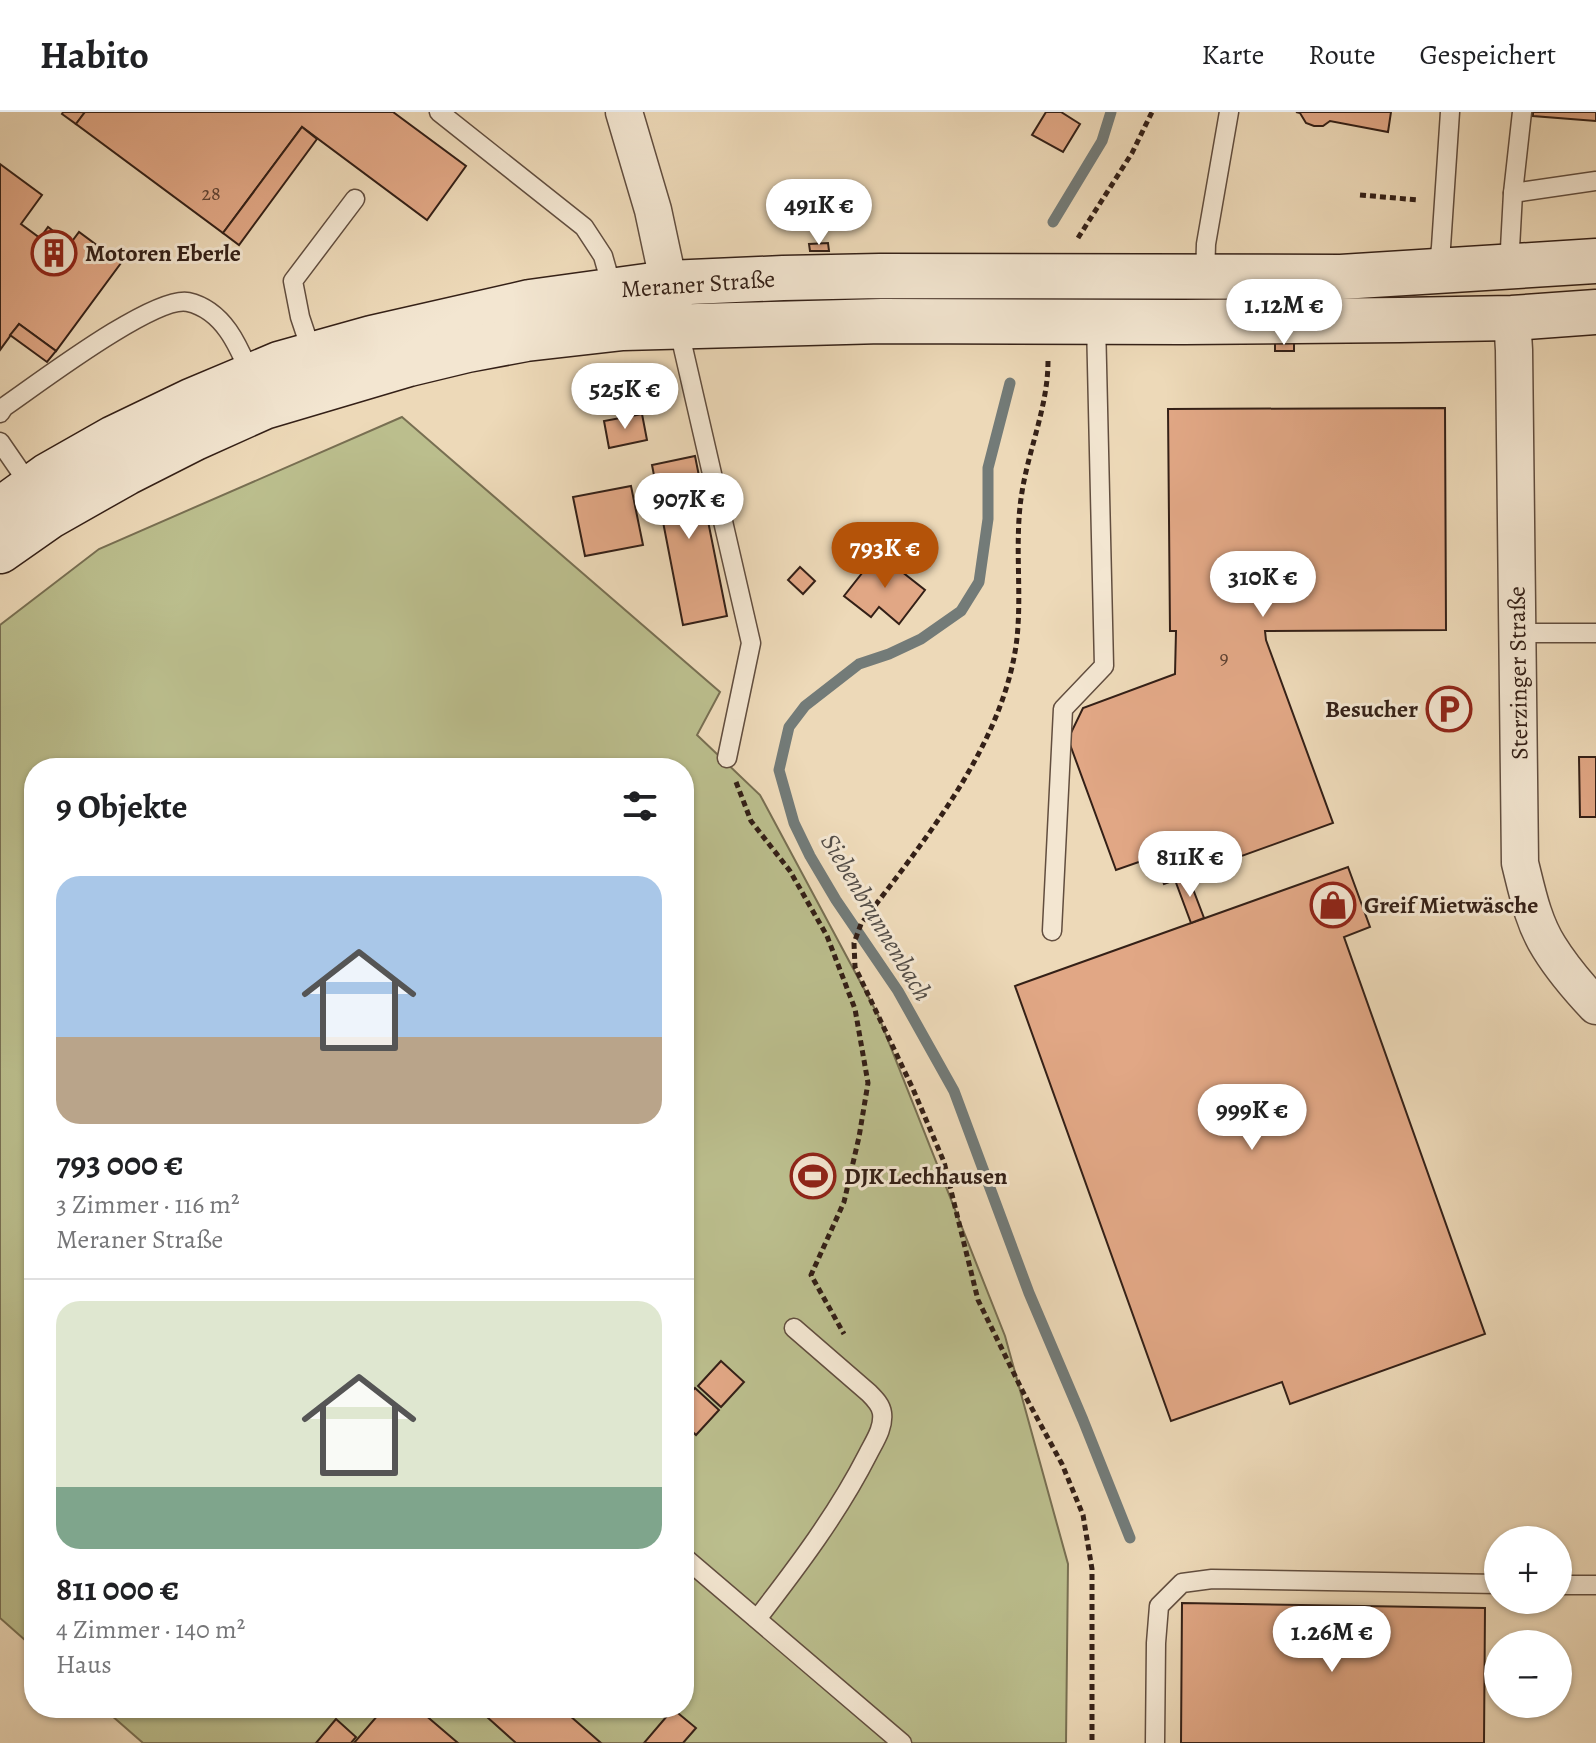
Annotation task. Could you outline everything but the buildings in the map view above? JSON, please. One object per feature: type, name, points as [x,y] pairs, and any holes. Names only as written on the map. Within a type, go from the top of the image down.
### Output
[{"type":"main road","name":"Meraner Straße","points":[[611,310],[668,283],[880,276],[1341,277],[1596,261]]},
{"type":"main road","points":[[1512,318],[1524,266]]},
{"type":"main road","points":[[1400,320],[1437,271]]},
{"type":"main road","name":"Meraner Straße","points":[[0,551],[27,505],[140,466],[195,438],[257,391],[318,372],[372,338],[530,302],[611,310],[678,326],[882,321],[1400,320],[1512,318],[1596,312]]},
{"type":"street","points":[[624,112],[653,210],[678,326]]},
{"type":"street","name":"Sterzinger Straße","points":[[1512,318],[1520,863],[1531,908],[1548,945],[1596,1006]]},
{"type":"lane","points":[[439,112],[584,227],[603,256],[611,310]]},
{"type":"lane","points":[[1437,271],[1450,112]]},
{"type":"lane","points":[[1522,112],[1513,193],[1524,266]]},
{"type":"lane","points":[[1205,277],[1206,244],[1232,124]]},
{"type":"lane","points":[[1513,193],[1596,181]]},
{"type":"lane","points":[[318,372],[300,317],[293,281],[355,199]]},
{"type":"lane","points":[[0,413],[4,407],[123,326],[184,301],[203,308],[223,324],[237,342],[257,391]]},
{"type":"lane","points":[[1052,931],[1063,709],[1104,666],[1096,322]]},
{"type":"lane","points":[[678,326],[751,643],[727,758]]},
{"type":"lane","points":[[0,442],[27,505]]},
{"type":"lane","points":[[1517,633],[1596,633]]},
{"type":"lane","points":[[757,1619],[800,1563],[852,1484],[880,1429],[882,1414],[878,1403],[794,1328]]},
{"type":"lane","points":[[694,1565],[902,1743]]},
{"type":"lane","points":[[1155,1743],[1159,1606],[1182,1583],[1212,1579],[1484,1584]]},
{"type":"lane","points":[[1572,1585],[1596,1585]]},
{"type":"path","points":[[1078,238],[1132,153],[1152,112]]},
{"type":"path","points":[[1360,195],[1422,200]]},
{"type":"path","points":[[1048,360],[1048,384],[1022,493],[1017,640],[1002,704],[978,754],[943,814],[861,924],[854,943],[855,967],[944,1162],[978,1300],[1062,1464],[1083,1515],[1092,1569],[1092,1743]]},
{"type":"path","points":[[727,758],[751,821],[790,871],[827,936],[855,1009],[868,1083],[844,1202],[811,1275],[862,1366],[852,1378]]},
{"type":"green space","name":"DJK Lechhausen","points":[[402,417],[720,692],[697,735],[760,795],[878,1015],[1005,1336],[1068,1564],[1066,1743],[143,1743],[114,1718],[694,1718],[694,758],[24,758],[24,1639],[0,1618],[0,625],[99,549]]},
{"type":"waterway","name":"Siebenbrunnenbach","points":[[1053,222],[1102,141],[1111,112]]},
{"type":"waterway","name":"Siebenbrunnenbach","points":[[1010,383],[988,468],[988,519],[979,582],[961,611],[921,639],[859,664],[805,706],[789,727],[779,770],[794,823],[810,856],[898,991],[954,1091],[1029,1293],[1130,1538]]},
{"type":"place","name":"Motoren Eberle","points":[[54,253]]},
{"type":"place","name":"Besucher","points":[[1449,709]]},
{"type":"place","name":"Greif Mietwäsche","points":[[1333,905]]},
{"type":"place","name":"DJK Lechhausen","points":[[813,1176]]}]
